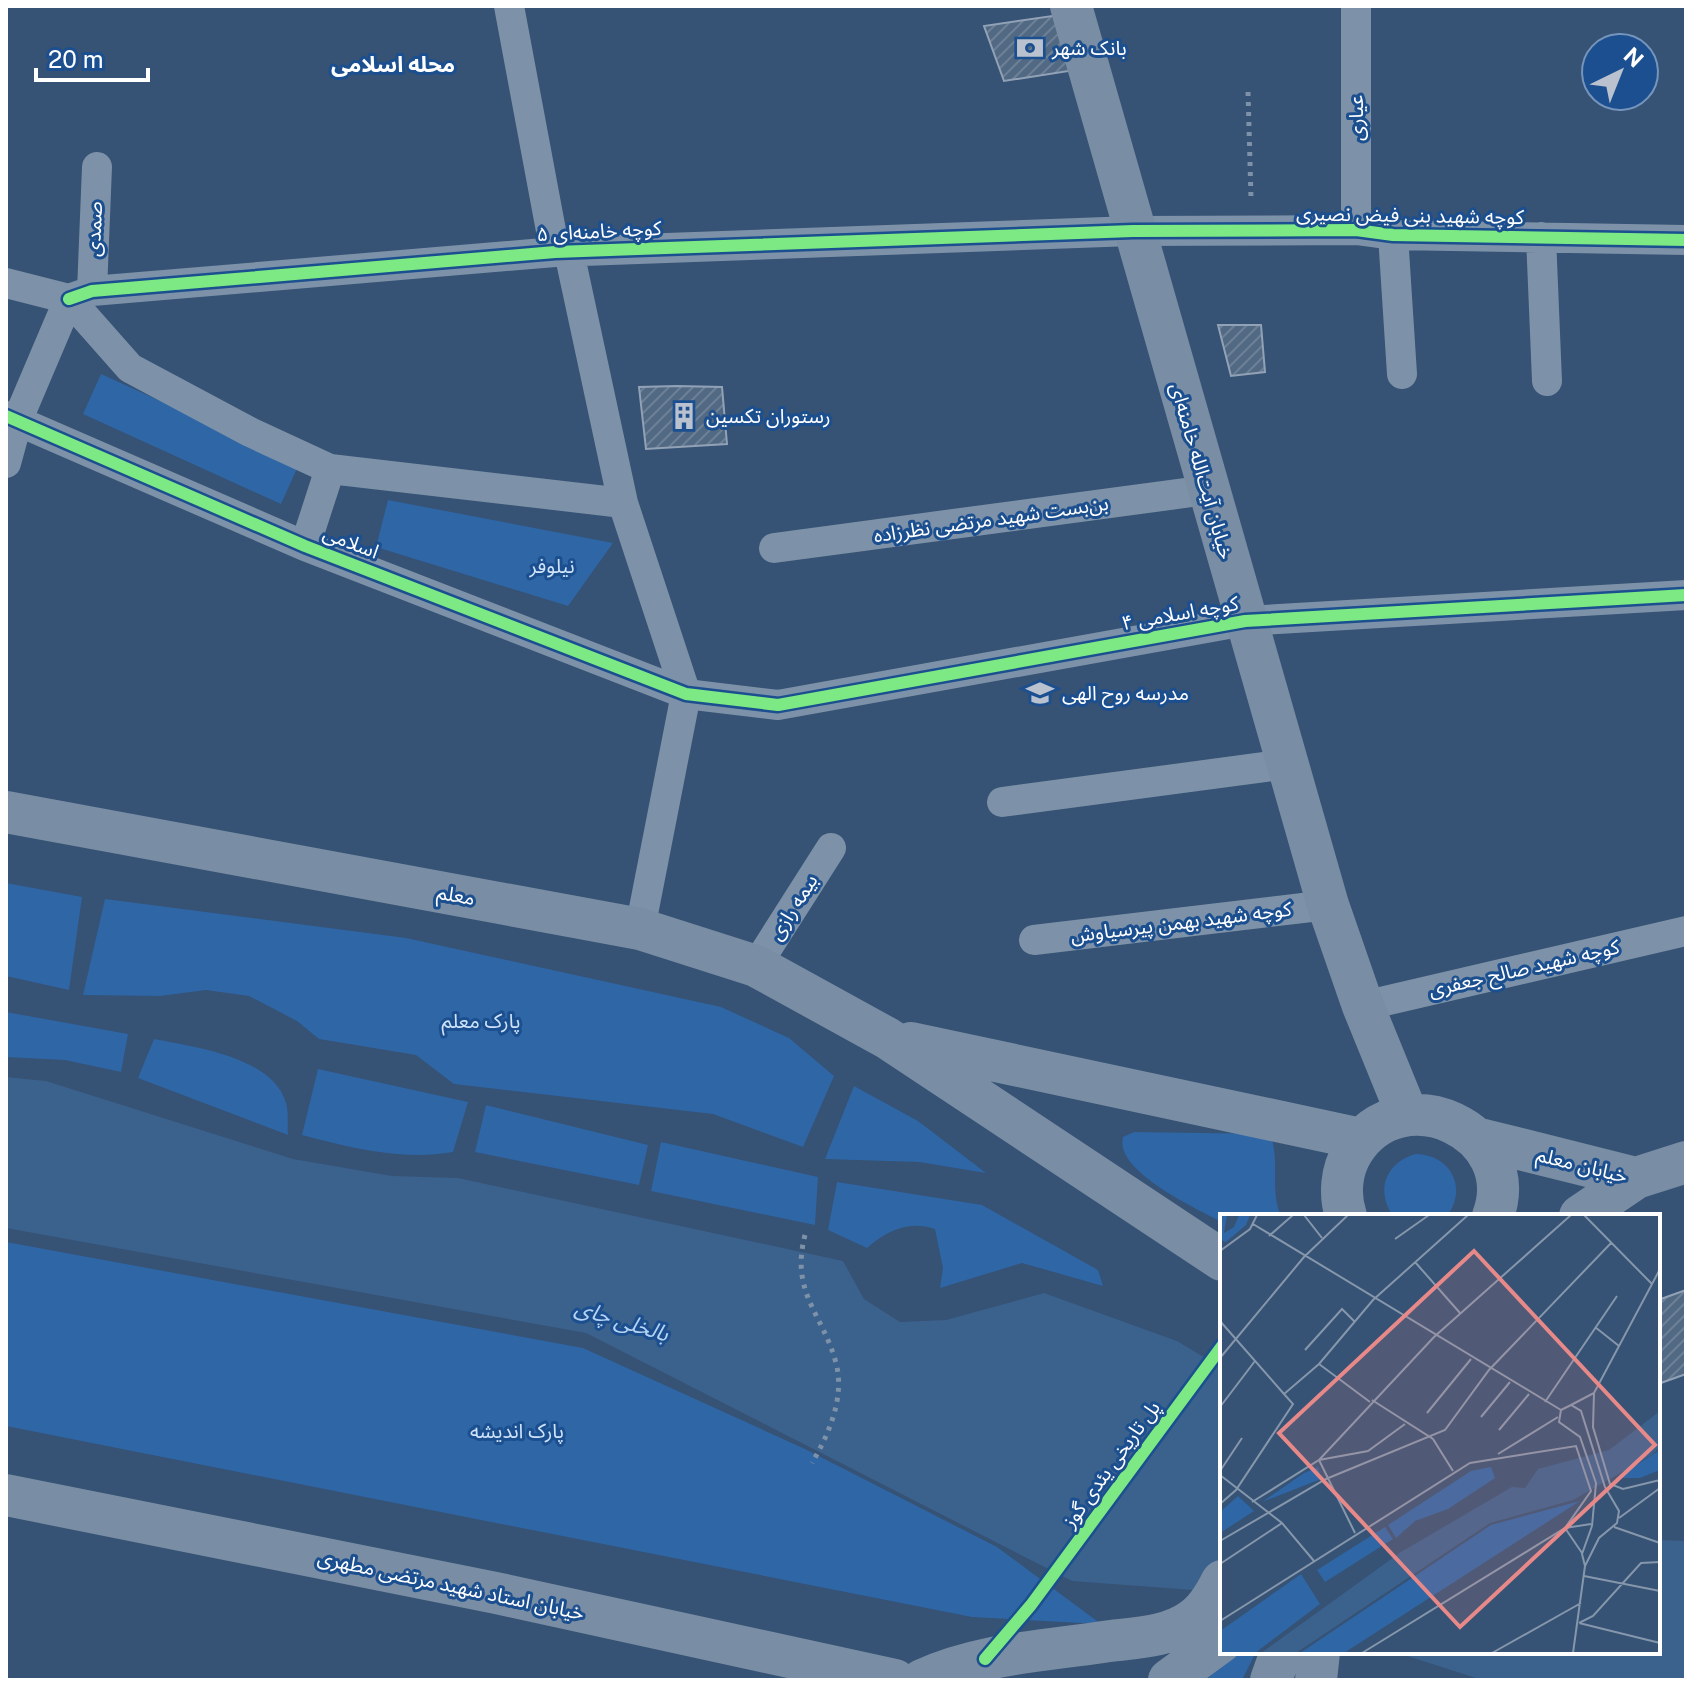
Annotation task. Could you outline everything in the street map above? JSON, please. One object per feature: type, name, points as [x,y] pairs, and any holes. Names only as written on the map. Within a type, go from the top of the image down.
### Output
[{"type":"main road","name":"خیابان آیت‌الله خامنه‌ای","points":[[1071,6],[1328,905],[1363,1006],[1407,1114]]},
{"type":"main road","name":"معلم","points":[[6,812],[640,929],[756,966],[887,1038]]},
{"type":"main road","points":[[887,1038],[1361,1139]]},
{"type":"main road","points":[[887,1038],[1220,1259]]},
{"type":"main road","points":[[1346,1214],[1341,1186],[1347,1161],[1361,1139],[1382,1122],[1407,1114],[1434,1115],[1457,1123],[1476,1138],[1490,1158],[1497,1182],[1493,1214]]},
{"type":"main road","name":"خیابان معلم","points":[[1476,1138],[1636,1178],[1686,1162]]},
{"type":"main road","points":[[1583,1214],[1636,1178]]},
{"type":"main road","name":"خیابان استاد شهید مرتضی مطهری","points":[[6,1495],[496,1593],[895,1680]]},
{"type":"main road","points":[[922,1680],[951,1667],[985,1659],[1165,1633],[1193,1620],[1218,1590]]},
{"type":"main road","points":[[1169,1680],[1220,1642]]},
{"type":"main road","points":[[1271,1680],[1280,1654]]},
{"type":"main road","points":[[1316,1680],[1319,1654]]},
{"type":"street","points":[[509,6],[562,252],[623,503],[686,694],[640,929]]},
{"type":"street","name":"عیاری","points":[[1356,6],[1356,230]]},
{"type":"street","name":"صمدی","points":[[80,295],[97,167]]},
{"type":"street","name":"کوچه شهید بنی فیض نصیری","points":[[1133,231],[1251,233],[1356,230],[1393,235],[1686,240]]},
{"type":"street","name":"کوچه خامنه‌ای ۵","points":[[6,283],[80,295],[562,252],[1133,231]]},
{"type":"street","points":[[1393,235],[1402,374]]},
{"type":"street","points":[[1541,237],[1547,381]]},
{"type":"street","points":[[6,463],[12,417],[80,295],[130,368],[250,432],[330,469],[623,503]]},
{"type":"street","name":"اسلامی","points":[[12,417],[305,546],[686,694]]},
{"type":"street","points":[[305,546],[330,469]]},
{"type":"street","name":"بن‌بست شهید مرتضی نظرزاده","points":[[774,548],[1207,490]]},
{"type":"street","name":"کوچه اسلامی ۴","points":[[686,694],[778,705],[1245,621],[1686,595]]},
{"type":"street","points":[[1002,802],[1287,764]]},
{"type":"street","name":"بیمه رازی","points":[[756,966],[831,848]]},
{"type":"street","name":"کوچه شهید بهمن پیرسیاوش","points":[[1034,940],[1328,905]]},
{"type":"street","name":"کوچه شهید صالح جعفری","points":[[1363,1006],[1686,931]]},
{"type":"path","points":[[1248,92],[1251,233]]},
{"type":"path","points":[[805,1235],[800,1267],[802,1286],[837,1365],[838,1379],[834,1418],[812,1463]]},
{"type":"green space","points":[[101,374],[299,464],[281,504],[83,414]]},
{"type":"green space","name":"نیلوفر","points":[[388,500],[613,543],[568,606],[376,547]]},
{"type":"green space","points":[[6,883],[82,897],[69,990],[6,976]]},
{"type":"green space","name":"پارک معلم","points":[[105,899],[406,938],[721,1007],[789,1038],[834,1076],[803,1147],[713,1114],[454,1084],[416,1055],[319,1039],[297,1021],[249,996],[206,990],[160,996],[83,995]]},
{"type":"green space","points":[[6,1012],[128,1034],[121,1072],[65,1060],[6,1057]]},
{"type":"green space","points":[[154,1039],[230,1057],[266,1075],[278,1087],[286,1103],[288,1135],[138,1078]]},
{"type":"green space","points":[[318,1069],[468,1102],[453,1152],[396,1154],[302,1135]]},
{"type":"green space","points":[[854,1086],[918,1121],[986,1173],[919,1162],[825,1159]]},
{"type":"green space","points":[[486,1105],[648,1145],[639,1185],[475,1152]]},
{"type":"green space","points":[[1134,1132],[1270,1134],[1280,1214],[1220,1214],[1220,1221],[1177,1198],[1144,1175],[1131,1163],[1124,1150],[1123,1137]]},
{"type":"green space","points":[[661,1142],[818,1177],[815,1225],[651,1191]]},
{"type":"green space","points":[[1416,1154],[1428,1156],[1447,1167],[1456,1184],[1456,1195],[1448,1214],[1392,1214],[1385,1196],[1386,1178],[1397,1163]]},
{"type":"green space","points":[[837,1182],[982,1205],[1098,1270],[1103,1286],[1022,1263],[940,1288],[943,1268],[935,1229],[916,1226],[898,1229],[867,1248],[828,1230]]},
{"type":"green space","name":"پارک اندیشه","points":[[6,1242],[583,1348],[805,1449],[997,1547],[1101,1624],[972,1617],[6,1426]]},
{"type":"green space","points":[[1233,1654],[1255,1654],[1242,1680],[1206,1680]]},
{"type":"water","name":"بالخلی چای","points":[[6,1077],[46,1081],[293,1159],[392,1176],[458,1178],[843,1261],[864,1299],[900,1322],[946,1320],[1044,1293],[1177,1341],[1220,1367],[1220,1595],[1206,1591],[1072,1581],[586,1333],[6,1228]]},
{"type":"water","points":[[1660,1540],[1686,1541],[1686,1680],[1482,1680],[1401,1654],[1660,1654]]},
{"type":"building","name":"بانک شهر","points":[[1059,15],[1075,70],[1004,81],[984,26]]},
{"type":"building","points":[[1218,325],[1261,325],[1265,372],[1231,376]]},
{"type":"building","name":"رستوران تکسین","points":[[639,387],[722,387],[727,444],[646,449]]},
{"type":"building","points":[[1686,1290],[1686,1374],[1660,1383],[1660,1299]]},
{"type":"cycle path","points":[[69,299],[92,291],[555,252],[1133,231],[1356,230],[1393,235],[1686,240]]},
{"type":"cycle path","points":[[6,416],[305,546],[686,694],[778,705],[1245,621],[1686,595]]},
{"type":"cycle path","name":"پل تاریخی یئدی گوز","points":[[985,1659],[1031,1605],[1220,1349]]},
{"type":"place","name":"بانک شهر","points":[[1030,48]]},
{"type":"place","name":"رستوران تکسین","points":[[684,416]]},
{"type":"place","name":"مدرسه روح الهی","points":[[1040,693]]},
{"type":"district","name":"محله اسلامی","points":[[393,64]]}]
